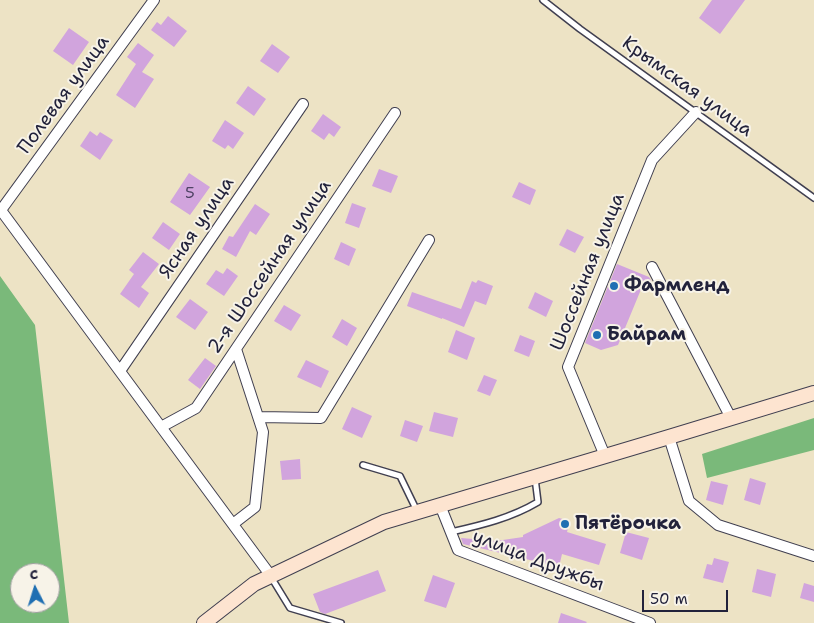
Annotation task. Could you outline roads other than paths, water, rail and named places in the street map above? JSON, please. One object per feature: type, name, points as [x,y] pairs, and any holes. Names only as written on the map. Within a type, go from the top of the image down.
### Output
[{"type":"main road","points":[[204,623],[254,584],[384,522],[814,393]]},
{"type":"street","name":"Полевая улица","points":[[1,210],[154,0]]},
{"type":"street","name":"Ясная улица","points":[[120,371],[303,104]]},
{"type":"street","name":"Шоссейная улица","points":[[605,456],[568,367],[652,160],[696,112]]},
{"type":"street","name":"2-я Шоссейная улица","points":[[161,427],[196,408],[395,113]]},
{"type":"street","points":[[1,210],[271,576]]},
{"type":"street","points":[[259,417],[322,418],[428,240]]},
{"type":"street","points":[[652,267],[731,418]]},
{"type":"street","points":[[233,524],[256,507],[264,432],[236,349]]},
{"type":"street","points":[[669,437],[689,501],[718,525],[814,556]]},
{"type":"street","name":"улица Дружбы","points":[[440,505],[458,550],[650,623]]},
{"type":"lane","name":"Крымская улица","points":[[543,0],[580,29],[814,198]]},
{"type":"lane","points":[[363,465],[400,476],[418,512]]},
{"type":"lane","points":[[451,532],[503,519],[525,510],[538,502],[534,477]]},
{"type":"lane","points":[[271,576],[290,608],[341,623]]},
{"type":"place","name":"Фармленд","points":[[614,286]]},
{"type":"place","name":"Байрам","points":[[597,335]]},
{"type":"place","name":"Пятёрочка","points":[[565,524]]}]
